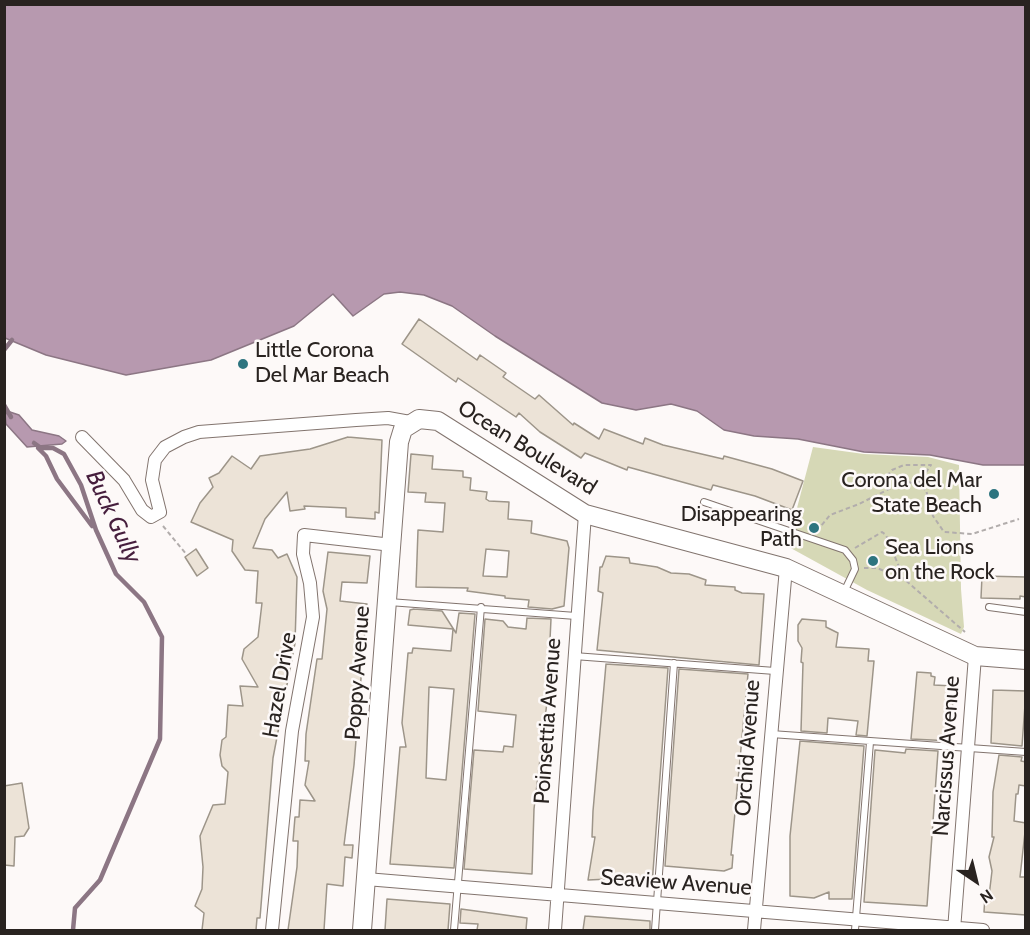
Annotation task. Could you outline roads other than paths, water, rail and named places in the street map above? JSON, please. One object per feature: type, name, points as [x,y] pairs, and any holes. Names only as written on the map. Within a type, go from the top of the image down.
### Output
[{"type":"street","points":[[82,437],[124,480],[147,516],[155,517],[160,506],[152,480],[155,460],[165,447],[184,437],[199,432],[356,420],[388,418],[410,422]]},
{"type":"street","name":"Ocean Boulevard","points":[[410,422],[429,418],[438,421],[585,514],[786,568],[975,656],[1026,660]]},
{"type":"street","name":"Poppy Avenue","points":[[362,930],[400,435],[410,422]]},
{"type":"street","name":"Poinsettia Avenue","points":[[555,930],[585,514]]},
{"type":"street","name":"Hazel Drive","points":[[272,930],[292,731],[313,617],[310,583],[303,554],[304,535],[392,545]]},
{"type":"street","name":"Orchid Avenue","points":[[754,930],[775,671],[786,568]]},
{"type":"street","name":"Narcissus Avenue","points":[[955,929],[975,656]]},
{"type":"street","name":"Seaview Avenue","points":[[366,879],[756,910],[856,925],[983,930]]},
{"type":"lane","points":[[704,502],[848,552],[855,569],[842,596]]},
{"type":"lane","points":[[388,602],[481,607],[576,616]]},
{"type":"lane","points":[[454,930],[481,607]]},
{"type":"lane","points":[[989,607],[1026,612]]},
{"type":"lane","points":[[573,656],[775,671]]},
{"type":"lane","points":[[655,930],[674,663]]},
{"type":"lane","points":[[771,734],[1026,752]]},
{"type":"lane","points":[[856,925],[870,742]]},
{"type":"waterway","name":"Buck Gully","points":[[4,350],[12,340]]},
{"type":"waterway","name":"Buck Gully","points":[[4,405],[11,417]]},
{"type":"waterway","name":"Buck Gully","points":[[34,443],[41,448],[53,448],[64,454],[81,485],[96,530],[116,574],[144,602],[162,637],[160,739],[100,880],[75,908],[73,930]]},
{"type":"waterway","points":[[38,448],[46,456],[57,479],[92,526]]},
{"type":"place","name":"Little Corona Del Mar Beach","points":[[243,364]]},
{"type":"place","name":"Corona del Mar State Beach","points":[[994,494]]},
{"type":"place","name":"Disappearing Path","points":[[814,528]]},
{"type":"place","name":"Sea Lions on the Rock","points":[[873,561]]}]
